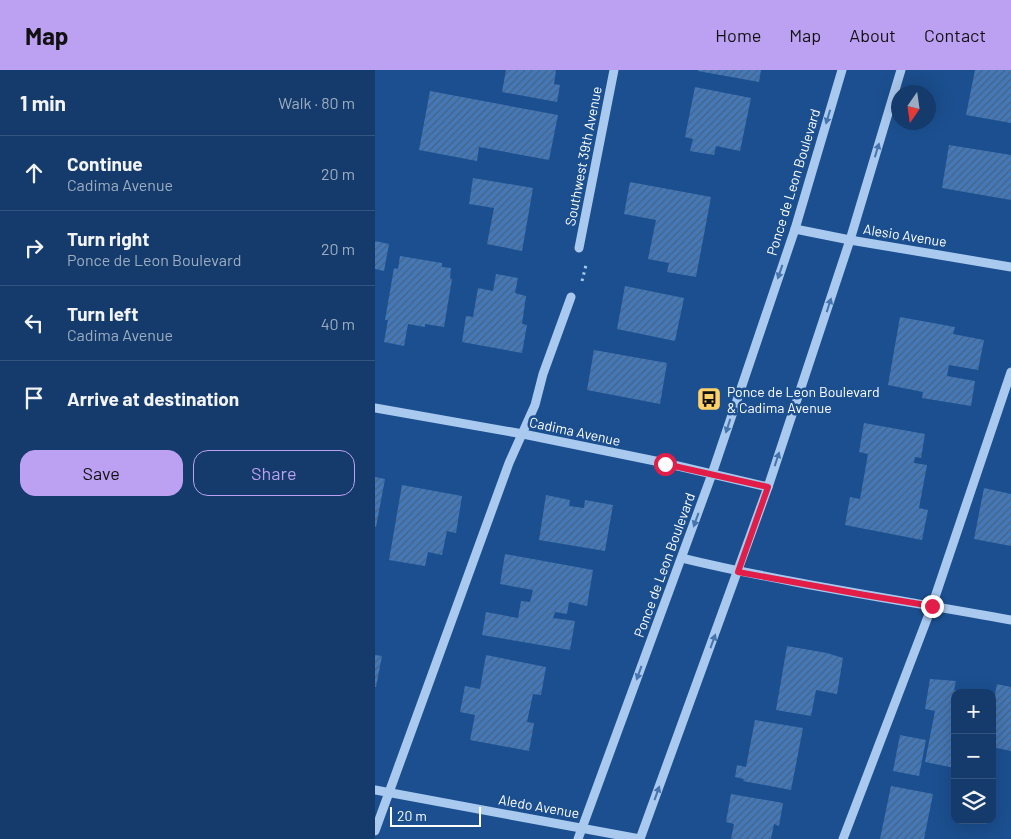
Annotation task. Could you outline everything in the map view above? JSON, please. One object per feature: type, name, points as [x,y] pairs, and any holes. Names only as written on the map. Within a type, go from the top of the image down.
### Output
[{"type":"street","name":"Southwest 39th Avenue","points":[[579,248],[614,70]]},
{"type":"street","name":"Ponce de Leon Boulevard","points":[[578,839],[712,474],[795,229],[842,70]]},
{"type":"street","points":[[640,839],[768,487],[850,240],[901,70]]},
{"type":"street","name":"Alesio Avenue","points":[[795,229],[1011,267]]},
{"type":"street","points":[[375,831],[509,463],[535,405],[543,374],[571,297]]},
{"type":"street","points":[[843,839],[932,606],[1011,372]]},
{"type":"street","name":"Cadima Avenue","points":[[375,408],[523,434],[768,487]]},
{"type":"street","points":[[681,558],[738,572],[1011,620]]},
{"type":"street","name":"Aledo Avenue","points":[[375,790],[640,839]]},
{"type":"path","points":[[571,297],[579,290],[587,264],[579,248]]},
{"type":"building","points":[[506,70],[556,70],[554,84],[560,85],[557,102],[502,92]]},
{"type":"building","points":[[698,70],[761,70],[759,82]]},
{"type":"building","points":[[975,70],[1011,70],[1011,123],[966,115]]},
{"type":"building","points":[[695,87],[751,98],[740,151],[716,146],[714,155],[690,151],[693,139],[685,137]]},
{"type":"building","points":[[430,91],[558,115],[549,160],[479,147],[477,161],[419,150]]},
{"type":"building","points":[[949,145],[1011,155],[1011,200],[942,188]]},
{"type":"building","points":[[473,178],[533,188],[522,251],[487,244],[494,208],[469,204]]},
{"type":"building","points":[[630,182],[711,197],[696,277],[667,272],[669,263],[648,259],[656,220],[624,214]]},
{"type":"building","points":[[375,241],[389,244],[384,271],[375,269]]},
{"type":"building","points":[[400,256],[442,263],[442,267],[451,268],[450,278],[452,279],[444,327],[425,324],[425,327],[408,324],[404,346],[384,342],[388,320],[385,320],[394,268],[398,269]]},
{"type":"building","points":[[496,274],[518,278],[515,293],[526,296],[522,324],[527,325],[522,353],[462,342],[466,316],[473,317],[478,288],[493,291]]},
{"type":"building","points":[[625,286],[684,298],[675,341],[617,329]]},
{"type":"building","points":[[900,317],[955,327],[953,334],[984,340],[978,370],[949,365],[947,376],[975,381],[971,406],[922,398],[923,392],[888,385]]},
{"type":"building","points":[[594,350],[667,363],[660,404],[587,390]]},
{"type":"building","points":[[864,423],[925,434],[921,458],[915,457],[914,463],[927,465],[919,508],[928,510],[922,540],[845,525],[850,497],[860,499],[868,454],[859,452]]},
{"type":"building","points":[[375,477],[385,479],[376,527],[375,527]]},
{"type":"building","points":[[402,485],[462,496],[456,533],[447,531],[442,555],[428,552],[425,566],[389,560]]},
{"type":"building","points":[[984,488],[1011,494],[1011,546],[974,539]]},
{"type":"building","points":[[546,495],[570,500],[569,506],[584,508],[585,500],[613,505],[605,551],[539,540]]},
{"type":"building","points":[[505,554],[593,570],[587,606],[569,602],[567,614],[555,612],[553,618],[575,621],[570,650],[482,635],[486,612],[518,618],[521,601],[530,602],[533,590],[500,584]]},
{"type":"building","points":[[787,646],[827,653],[843,658],[837,694],[816,690],[811,716],[776,710]]},
{"type":"building","points":[[375,655],[382,656],[376,687],[375,687]]},
{"type":"building","points":[[486,655],[546,667],[541,695],[533,694],[527,722],[534,723],[529,751],[470,740],[475,715],[460,712],[465,686],[480,689]]},
{"type":"building","points":[[930,679],[956,681],[954,689],[951,689],[951,767],[925,762],[935,711],[925,709]]},
{"type":"building","points":[[997,684],[1011,687],[1011,751],[996,748]]},
{"type":"building","points":[[755,720],[803,728],[791,790],[743,781],[744,779],[735,777],[737,765],[746,767]]},
{"type":"building","points":[[900,735],[926,740],[919,776],[893,771]]},
{"type":"building","points":[[891,786],[933,794],[924,839],[880,839]]},
{"type":"building","points":[[731,794],[783,803],[779,826],[774,824],[771,839],[731,839],[734,824],[726,822]]},
{"type":"place","name":"Ponce de Leon Boulevard & Cadima Avenue","points":[[709,399]]},
{"type":"route","points":[[665,464],[768,487],[738,572],[932,606]]}]
